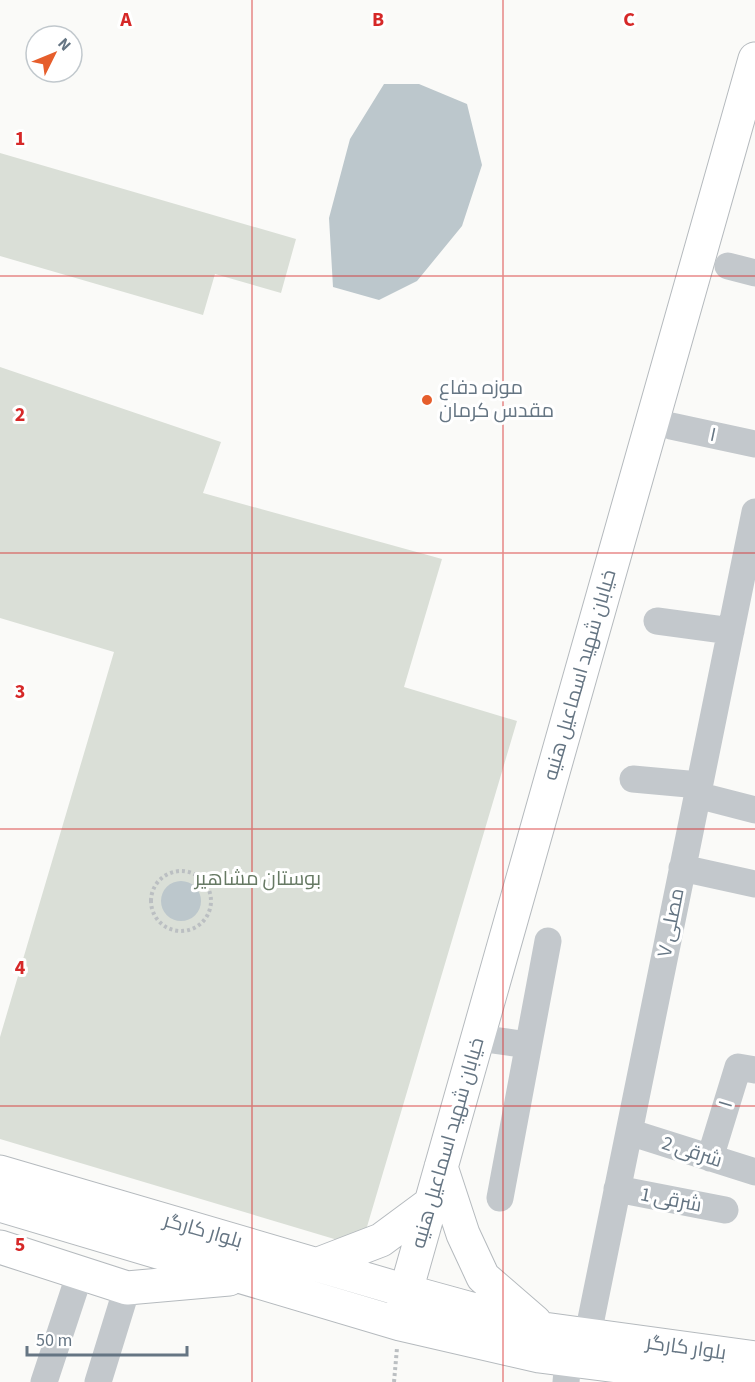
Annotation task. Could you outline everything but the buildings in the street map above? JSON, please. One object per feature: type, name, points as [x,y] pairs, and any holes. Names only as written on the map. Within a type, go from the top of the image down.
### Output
[{"type":"main road","name":"خیابان شهید اسماعیل هنیه","points":[[406,1291],[755,61]]},
{"type":"main road","points":[[441,1167],[463,1234],[483,1277],[544,1329]]},
{"type":"main road","name":"بلوار کارگر","points":[[0,1172],[544,1329],[574,1359],[755,1358]]},
{"type":"main road","points":[[316,1265],[381,1240],[431,1203]]},
{"type":"main road","name":"بلوار کارگر","points":[[0,1206],[400,1324],[539,1356],[745,1382]]},
{"type":"main road","points":[[0,1247],[127,1288],[247,1278]]},
{"type":"main road","points":[[400,1324],[406,1291]]},
{"type":"street","points":[[728,266],[755,273]]},
{"type":"street","name":"۱","points":[[671,426],[755,444]]},
{"type":"street","name":"مصلی ۷","points":[[574,1359],[617,1189],[731,630],[749,574],[755,512]]},
{"type":"street","points":[[657,621],[731,630]]},
{"type":"street","points":[[633,779],[698,790],[755,810]]},
{"type":"street","points":[[682,868],[755,884]]},
{"type":"street","points":[[500,1198],[548,941]]},
{"type":"street","points":[[478,1038],[528,1046]]},
{"type":"street","name":"۱","points":[[710,1158],[738,1067],[755,1070]]},
{"type":"street","name":"شرقی 2","points":[[629,1132],[755,1172]]},
{"type":"street","name":"شرقی 1","points":[[617,1189],[725,1210]]},
{"type":"street","points":[[44,1382],[80,1274]]},
{"type":"street","points":[[98,1382],[127,1288]]},
{"type":"path","points":[[181,871],[192,873],[202,879],[208,889],[211,901],[209,912],[202,922],[193,928],[181,931],[170,929],[160,922],[153,912],[151,901],[153,890],[169,873],[181,871]]},
{"type":"green space","points":[[0,153],[296,239],[281,293],[215,274],[203,315],[0,256]]},
{"type":"green space","name":"بوستان مشاهیر","points":[[0,367],[221,442],[203,493],[442,559],[404,687],[517,721],[361,1247],[0,1139],[0,1037],[114,652],[0,618]]},
{"type":"shaded area","points":[[384,84],[419,84],[467,104],[482,165],[462,226],[417,281],[379,300],[333,287],[329,218],[350,139]]},
{"type":"shaded area","points":[[181,881],[195,887],[201,901],[195,915],[181,921],[167,915],[161,901],[167,887]]},
{"type":"place","name":"موزه دفاع مقدس کرمان","points":[[427,400]]}]
